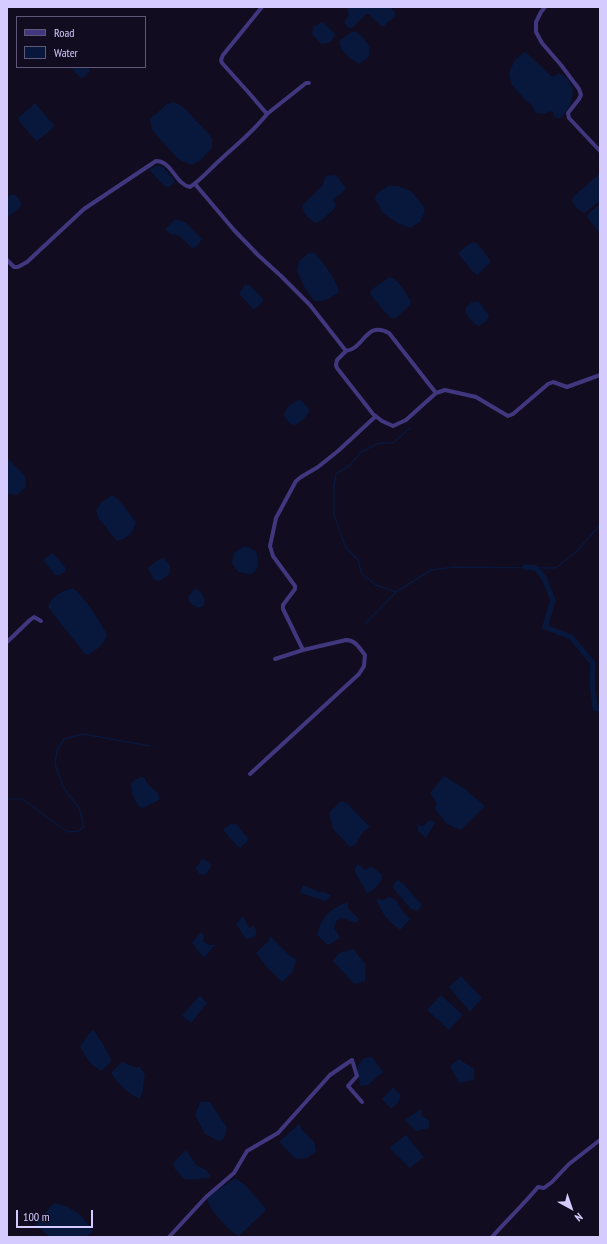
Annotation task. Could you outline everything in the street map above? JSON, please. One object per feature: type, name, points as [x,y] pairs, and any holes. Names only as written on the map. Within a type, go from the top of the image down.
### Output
[{"type":"street","points":[[262,7],[223,55],[221,60],[267,114]]},
{"type":"street","points":[[545,7],[536,22],[536,32],[542,43],[579,89],[581,95],[580,99],[568,113],[569,118],[600,151]]},
{"type":"street","points":[[7,260],[14,267],[18,267],[27,262],[84,209],[156,161],[161,161],[167,165],[185,186],[190,187],[249,134],[267,114],[306,83],[309,83]]},
{"type":"street","points":[[195,184],[234,230],[310,305],[346,351]]},
{"type":"street","points":[[436,393],[389,333],[383,329],[372,331],[337,360],[336,364],[376,416],[382,421],[393,426],[406,420],[436,393],[445,390],[476,397],[508,416],[513,414],[548,384],[553,382],[567,387],[600,375]]},
{"type":"street","points":[[303,650],[283,609],[283,605],[295,589],[295,586],[273,556],[270,546],[276,518],[296,481],[318,467],[338,451],[376,416]]},
{"type":"street","points":[[7,642],[18,629],[34,617],[41,621]]},
{"type":"street","points":[[250,774],[359,674],[364,666],[365,655],[355,642],[346,640],[303,650],[275,659]]},
{"type":"street","points":[[169,1237],[206,1197],[234,1174],[246,1151],[278,1133],[330,1075],[352,1060],[357,1076],[348,1086],[362,1102]]},
{"type":"street","points":[[492,1237],[500,1227],[524,1204],[538,1187],[544,1188],[552,1182],[569,1164],[600,1140]]},
{"type":"water","points":[[349,7],[390,7],[395,12],[395,16],[384,26],[381,26],[369,14],[366,14],[352,28],[349,28],[344,22],[349,14],[347,9]]},
{"type":"water","points":[[323,22],[335,34],[333,39],[326,44],[321,44],[312,34],[313,27]]},
{"type":"water","points":[[351,32],[357,32],[369,45],[370,49],[369,57],[359,64],[343,51],[340,45],[340,41]]},
{"type":"water","points":[[524,52],[553,77],[559,73],[566,77],[569,81],[573,91],[572,101],[570,106],[560,118],[556,118],[553,115],[554,113],[550,111],[544,114],[535,113],[533,106],[525,100],[512,85],[509,74],[514,61]]},
{"type":"water","points":[[71,68],[88,68],[90,71],[83,78],[81,78]]},
{"type":"water","points":[[174,102],[183,107],[212,139],[212,148],[200,161],[191,165],[178,159],[152,130],[150,119],[167,104]]},
{"type":"water","points":[[35,103],[54,125],[53,128],[37,141],[18,118]]},
{"type":"water","points":[[157,165],[163,167],[175,182],[167,187],[163,185],[149,170]]},
{"type":"water","points":[[600,173],[600,201],[584,213],[576,208],[572,201],[574,196]]},
{"type":"water","points":[[336,175],[345,187],[345,190],[333,200],[336,204],[335,208],[321,221],[316,223],[307,216],[302,206],[322,186],[326,176]]},
{"type":"water","points":[[388,186],[399,186],[412,192],[424,207],[425,211],[421,221],[411,228],[399,224],[383,213],[375,199],[377,193]]},
{"type":"water","points":[[12,194],[16,195],[21,203],[21,206],[7,218],[7,197]]},
{"type":"water","points":[[600,204],[600,233],[587,217],[591,211]]},
{"type":"water","points":[[175,219],[185,222],[202,239],[193,249],[178,235],[170,234],[165,229]]},
{"type":"water","points":[[475,242],[490,260],[490,263],[477,275],[459,255],[459,252],[470,243]]},
{"type":"water","points":[[314,252],[332,276],[339,292],[324,301],[314,301],[305,288],[297,271],[299,261],[307,254]]},
{"type":"water","points":[[389,277],[399,283],[411,301],[410,305],[396,318],[390,318],[370,294],[371,290]]},
{"type":"water","points":[[245,285],[250,285],[263,299],[262,303],[255,309],[253,309],[240,295],[240,292]]},
{"type":"water","points":[[478,301],[489,315],[487,321],[479,326],[474,324],[465,312],[466,307],[472,302]]},
{"type":"water","points":[[300,399],[309,409],[309,412],[303,420],[295,425],[290,424],[284,416],[286,410],[290,405]]},
{"type":"water","points":[[7,458],[25,476],[26,487],[17,495],[9,494],[7,492]]},
{"type":"water","points":[[112,495],[118,499],[136,522],[130,534],[117,541],[99,519],[96,510],[102,502]]},
{"type":"water","points":[[245,546],[256,551],[258,565],[253,573],[249,574],[238,572],[232,563],[234,553]]},
{"type":"water","points":[[50,554],[54,554],[65,567],[65,572],[55,575],[43,560]]},
{"type":"water","points":[[164,558],[169,564],[169,575],[159,581],[153,579],[148,568],[159,559]]},
{"type":"water","points":[[73,588],[87,603],[107,634],[103,644],[88,655],[84,653],[48,607],[49,603],[54,597]]},
{"type":"water","points":[[194,589],[200,591],[205,600],[204,605],[200,608],[192,604],[188,597]]},
{"type":"water","points":[[444,776],[465,789],[485,806],[461,830],[447,824],[434,808],[437,804],[430,793]]},
{"type":"water","points":[[141,777],[145,778],[148,784],[157,792],[159,797],[159,800],[143,808],[139,807],[131,787],[131,784],[136,779]]},
{"type":"water","points":[[341,801],[347,803],[370,827],[363,832],[356,844],[350,847],[333,829],[329,813]]},
{"type":"water","points":[[430,820],[435,823],[426,838],[418,831],[418,825],[423,826]]},
{"type":"water","points":[[232,823],[236,824],[248,838],[247,842],[240,848],[224,831],[224,829]]},
{"type":"water","points":[[202,859],[212,865],[204,875],[199,873],[196,868]]},
{"type":"water","points":[[358,864],[366,870],[371,866],[381,874],[382,880],[367,894],[354,870]]},
{"type":"water","points":[[397,880],[403,883],[422,905],[418,911],[411,909],[392,887]]},
{"type":"water","points":[[303,885],[331,895],[326,901],[300,893]]},
{"type":"water","points":[[389,897],[396,900],[403,912],[410,919],[400,930],[385,916],[376,899],[383,900]]},
{"type":"water","points":[[348,902],[348,908],[359,919],[357,923],[342,918],[337,920],[334,928],[340,938],[328,945],[317,935],[324,917],[331,910]]},
{"type":"water","points":[[243,916],[249,928],[255,927],[255,937],[246,939],[236,924]]},
{"type":"water","points":[[201,932],[204,935],[203,941],[209,945],[215,945],[204,958],[192,943]]},
{"type":"water","points":[[270,936],[288,954],[296,959],[293,971],[282,982],[256,953],[269,940]]},
{"type":"water","points":[[353,949],[366,965],[365,981],[354,984],[333,961],[339,953]]},
{"type":"water","points":[[461,976],[482,998],[470,1012],[449,987]]},
{"type":"water","points":[[200,995],[207,1003],[191,1023],[182,1016]]},
{"type":"water","points":[[441,995],[463,1015],[449,1030],[427,1010]]},
{"type":"water","points":[[93,1030],[111,1058],[110,1063],[101,1071],[90,1063],[80,1047],[89,1033]]},
{"type":"water","points":[[372,1057],[383,1072],[368,1085],[360,1086],[357,1067],[364,1058]]},
{"type":"water","points":[[459,1059],[474,1069],[474,1080],[459,1083],[450,1066]]},
{"type":"water","points":[[122,1062],[134,1067],[140,1067],[145,1074],[140,1099],[131,1094],[117,1082],[111,1073]]},
{"type":"water","points":[[393,1087],[401,1096],[398,1103],[391,1109],[382,1099]]},
{"type":"water","points":[[200,1102],[210,1102],[227,1128],[224,1139],[218,1141],[205,1134],[195,1115]]},
{"type":"water","points":[[421,1109],[422,1116],[430,1121],[429,1128],[416,1131],[405,1120]]},
{"type":"water","points":[[299,1124],[303,1131],[314,1142],[316,1151],[307,1158],[296,1159],[279,1142]]},
{"type":"water","points":[[406,1135],[424,1157],[410,1168],[389,1148]]},
{"type":"water","points":[[186,1150],[196,1165],[206,1170],[211,1176],[207,1178],[185,1180],[175,1169],[173,1163]]},
{"type":"water","points":[[235,1178],[245,1185],[265,1208],[265,1211],[239,1236],[230,1230],[220,1220],[211,1208],[207,1199]]},
{"type":"water","points":[[54,1203],[72,1209],[85,1220],[93,1231],[86,1237],[50,1237],[36,1225]]},
{"type":"waterway","points":[[396,592],[376,585],[362,574],[358,560],[346,548],[334,515],[334,485],[336,474],[350,465],[361,452],[379,443],[393,443],[410,428]]},
{"type":"waterway","points":[[365,624],[396,592],[431,570],[455,567],[556,568],[576,552],[600,525]]},
{"type":"waterway","points":[[525,567],[536,568],[544,578],[553,600],[545,627],[571,637],[593,663],[592,681],[595,708],[600,709]]},
{"type":"waterway","points":[[7,799],[23,799],[68,832],[79,831],[84,826],[79,808],[63,787],[55,764],[57,750],[64,739],[83,734],[150,746]]}]
